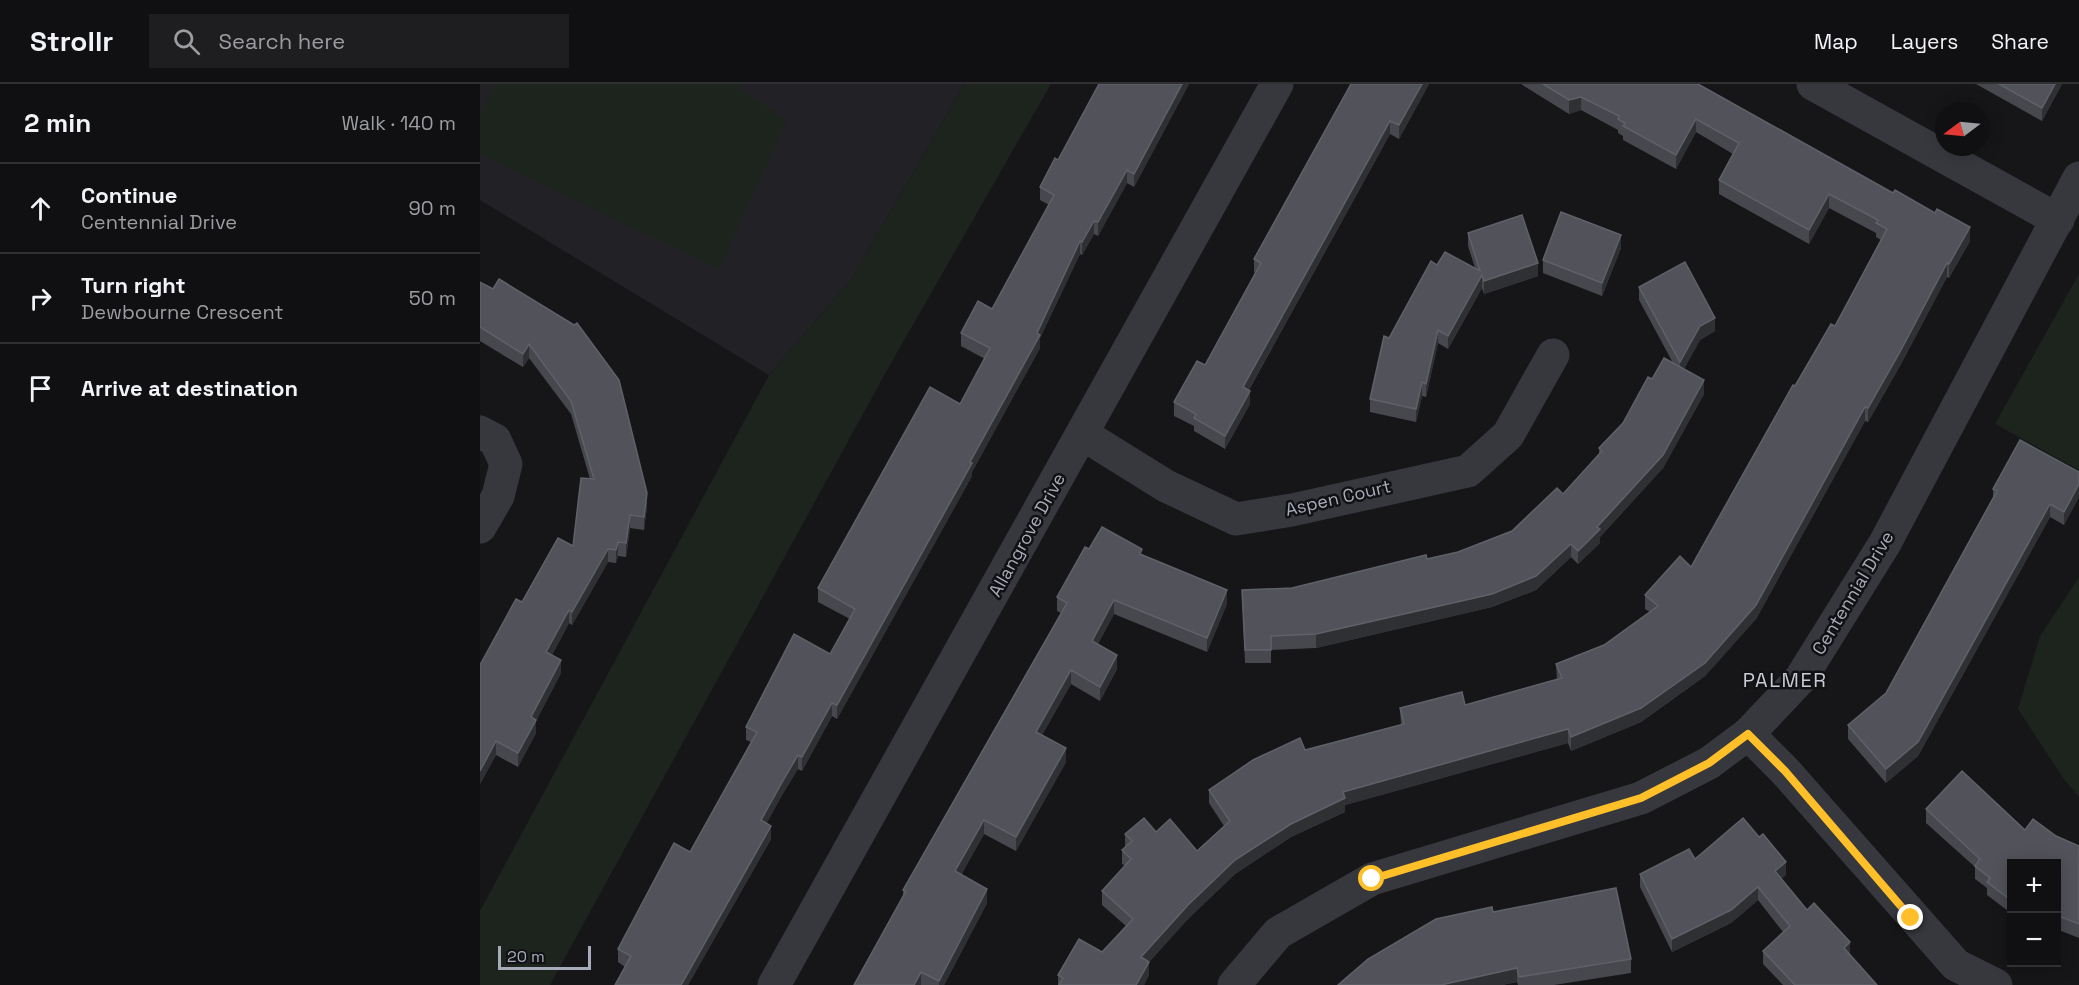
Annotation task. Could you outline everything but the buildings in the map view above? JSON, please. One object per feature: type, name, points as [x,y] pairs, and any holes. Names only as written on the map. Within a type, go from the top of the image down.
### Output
[{"type":"street","name":"Allangrove Drive","points":[[774,985],[1084,435],[1277,84]]},
{"type":"street","points":[[1813,84],[2058,220]]},
{"type":"street","name":"Centennial Drive","points":[[1234,985],[1278,933],[1372,879],[1641,798],[1709,763],[1748,734],[1801,678],[1885,543],[2079,178]]},
{"type":"street","name":"Aspen Court","points":[[1084,435],[1166,486],[1236,519],[1292,510],[1468,471],[1508,435],[1553,355]]},
{"type":"street","points":[[480,432],[495,440],[506,464],[498,496],[480,527]]},
{"type":"street","points":[[1748,734],[1785,771],[1956,965],[1996,985]]},
{"type":"shaded area","points":[[480,84],[965,84],[850,281],[769,375],[480,200]]},
{"type":"shaded area","points":[[495,84],[742,84],[740,90],[787,120],[719,269],[480,155],[480,113]]},
{"type":"shaded area","points":[[965,84],[1051,84],[891,363],[550,985],[480,985],[480,911],[769,375],[850,281]]},
{"type":"shaded area","points":[[2079,274],[2079,470],[1995,424]]},
{"type":"shaded area","points":[[2079,577],[2079,797],[2063,778],[2018,709],[2040,636]]},
{"type":"district","name":"PALMER","points":[[1785,680]]},
{"type":"route","points":[[1372,879],[1494,840],[1641,798],[1709,763],[1748,734],[1785,771],[1911,918]]}]
